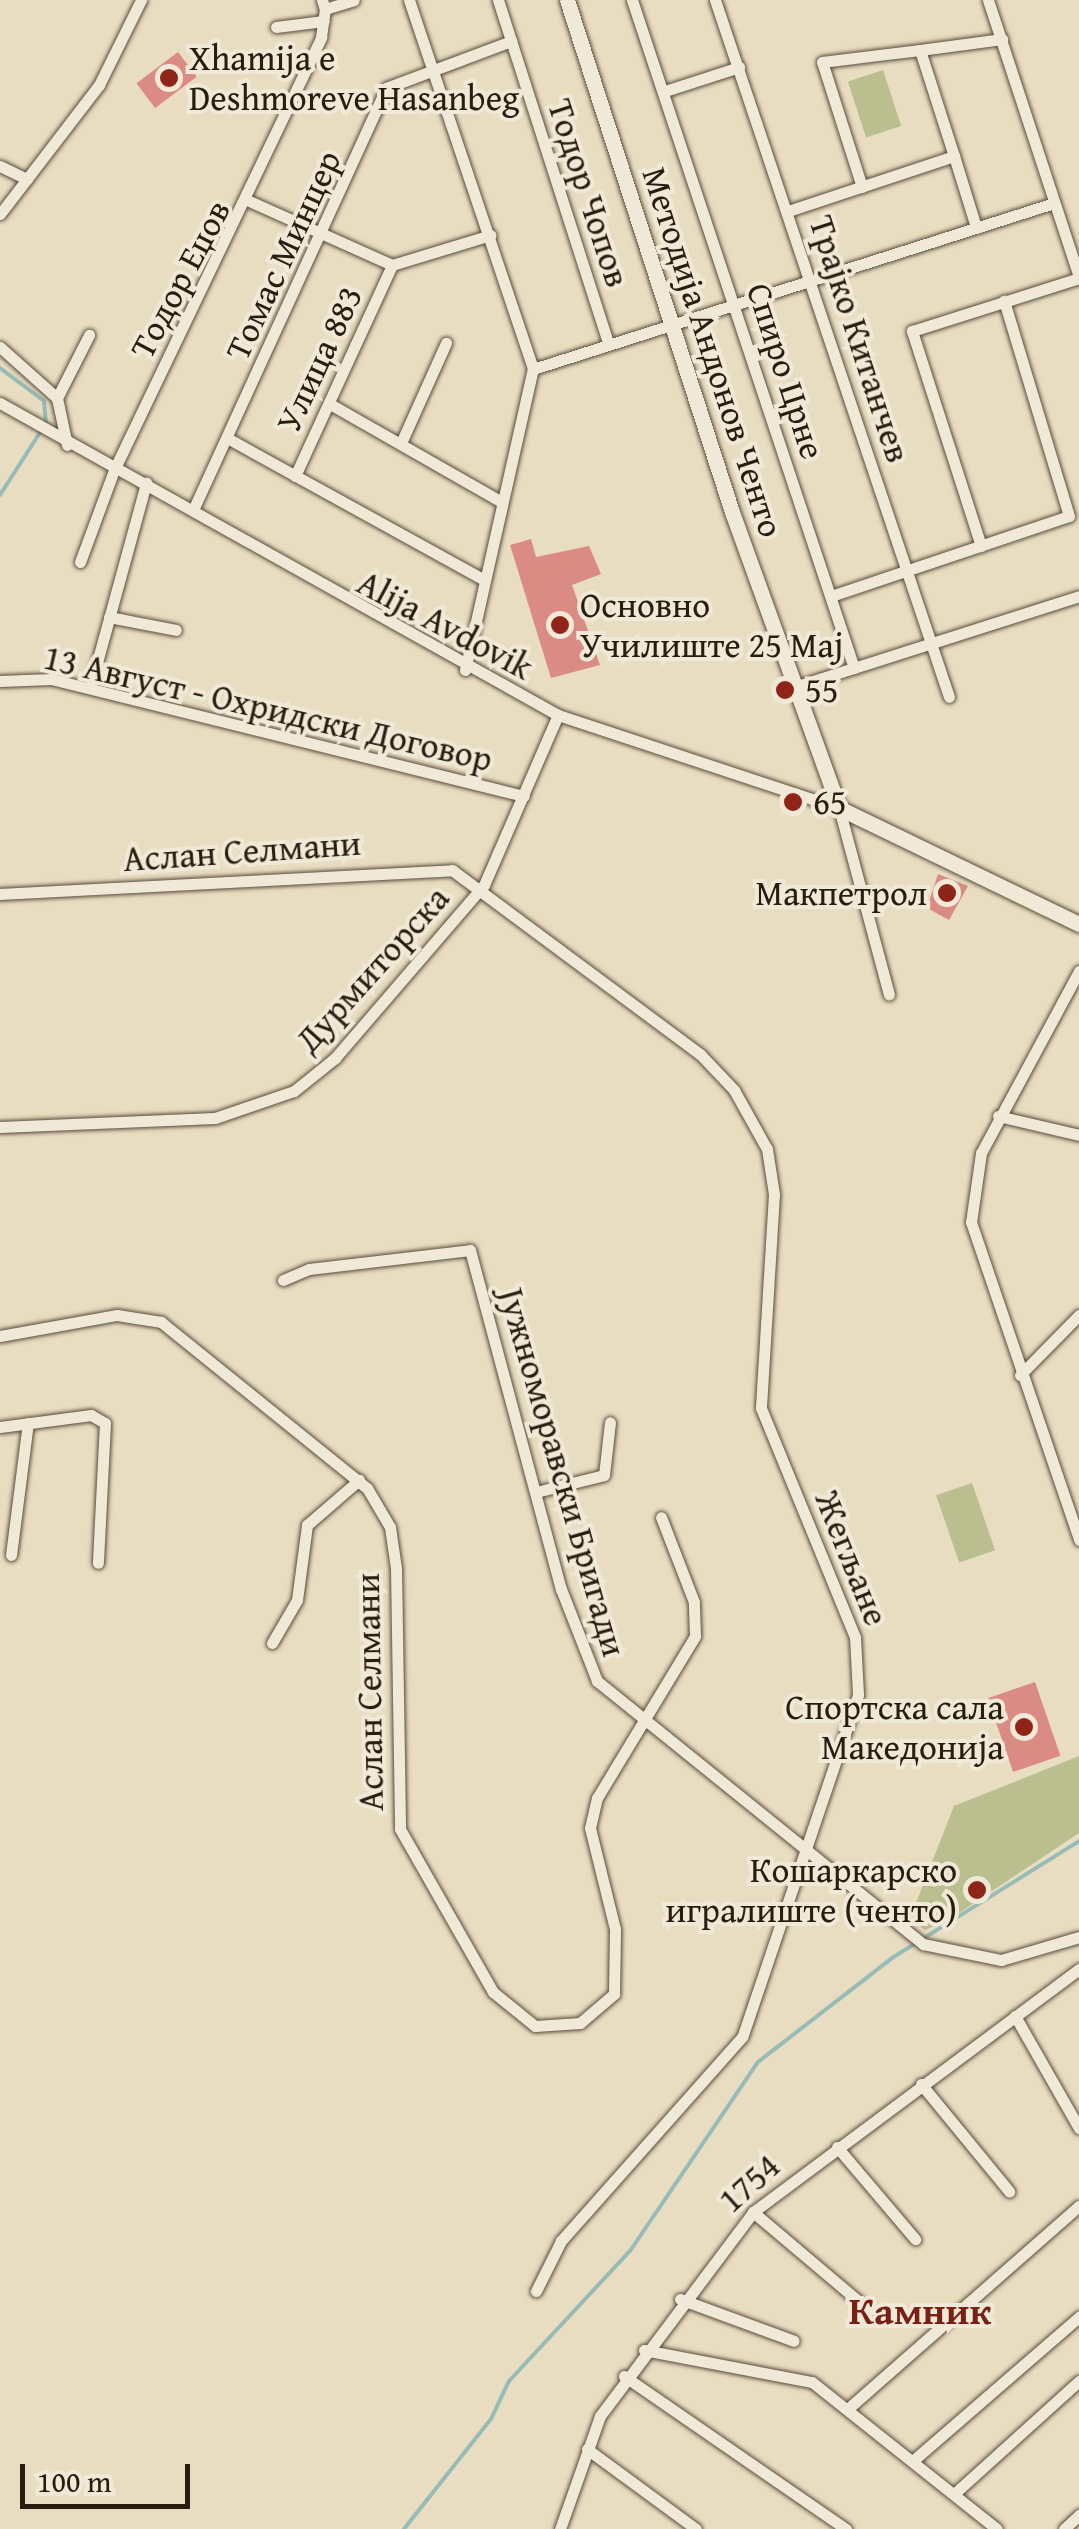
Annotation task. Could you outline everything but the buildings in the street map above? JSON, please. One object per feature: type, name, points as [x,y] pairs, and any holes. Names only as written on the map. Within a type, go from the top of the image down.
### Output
[{"type":"main road","name":"Методија Андонов Ченто","points":[[567,0],[791,688],[839,808]]},
{"type":"main road","points":[[839,808],[1079,924]]},
{"type":"street","points":[[0,214],[99,84],[141,0]]},
{"type":"street","points":[[276,27],[354,0]]},
{"type":"street","points":[[409,0],[491,235],[532,368],[466,670]]},
{"type":"street","name":"Тодор Чопов","points":[[498,0],[609,345]]},
{"type":"street","name":"Спиро Црне","points":[[632,0],[854,668]]},
{"type":"street","name":"Трајко Китанчев","points":[[715,0],[949,698]]},
{"type":"street","points":[[982,546],[912,331],[1078,272],[988,0]]},
{"type":"street","points":[[247,200],[324,10]]},
{"type":"street","points":[[862,187],[822,62],[1002,39]]},
{"type":"street","name":"Томас Минцер","points":[[192,510],[322,238],[386,88],[511,41]]},
{"type":"street","points":[[920,50],[976,227]]},
{"type":"street","points":[[665,91],[739,66]]},
{"type":"street","points":[[788,210],[954,156]]},
{"type":"street","points":[[0,166],[27,179]]},
{"type":"street","name":"Тодор Еџов","points":[[80,562],[114,470],[247,200],[322,238],[392,265]]},
{"type":"street","points":[[532,368],[674,326],[810,278],[1054,202]]},
{"type":"street","points":[[392,265],[491,235]]},
{"type":"street","name":"Улица 883","points":[[296,476],[392,265]]},
{"type":"street","points":[[831,596],[1071,512],[1004,300]]},
{"type":"street","points":[[66,445],[57,398],[89,335]]},
{"type":"street","points":[[400,443],[446,343]]},
{"type":"street","points":[[0,348],[57,398]]},
{"type":"street","name":"Alija Avdovik","points":[[0,402],[50,436],[146,483],[466,670],[558,715],[839,808]]},
{"type":"street","points":[[330,404],[502,502]]},
{"type":"street","points":[[229,438],[484,579]]},
{"type":"street","points":[[90,688],[146,483]]},
{"type":"street","points":[[791,688],[1079,596]]},
{"type":"street","points":[[109,617],[176,630]]},
{"type":"street","name":"13 Август - Охридски Договор","points":[[0,681],[90,688],[524,796]]},
{"type":"street","name":"Дурмиторска","points":[[0,1127],[214,1118],[282,1099],[335,1058],[484,886],[558,715]]},
{"type":"street","points":[[839,808],[888,994]]},
{"type":"street","name":"Аслан Селмани","points":[[0,894],[426,867],[484,886]]},
{"type":"street","name":"Жегљане","points":[[484,886],[700,1054],[734,1090],[766,1149],[774,1194],[761,1408],[860,1654],[858,1696],[808,1855],[726,2065],[561,2240],[536,2291]]},
{"type":"street","points":[[1079,971],[998,1116],[974,1168],[971,1222],[1079,1540]]},
{"type":"street","points":[[998,1116],[1079,1135]]},
{"type":"street","name":"Јужноморавски Бригади","points":[[282,1280],[309,1269],[470,1250],[585,1664],[645,1726],[904,1933],[957,1956],[1001,1960],[1079,1938]]},
{"type":"street","points":[[1020,1375],[1079,1314]]},
{"type":"street","name":"Аслан Селмани","points":[[0,1336],[117,1315],[161,1322],[358,1480],[382,1508],[396,1568],[396,1818],[493,1992],[521,2022],[580,2023],[614,1994],[615,1928],[590,1828],[596,1798],[645,1726]]},
{"type":"street","points":[[0,1427],[90,1415],[105,1424],[98,1563]]},
{"type":"street","points":[[536,1492],[604,1474],[610,1422]]},
{"type":"street","points":[[11,1555],[28,1423]]},
{"type":"street","points":[[272,1643],[296,1600],[307,1525],[358,1480]]},
{"type":"street","name":"Јужноморавски Бригади","points":[[645,1726],[695,1636],[694,1602],[661,1517]]},
{"type":"street","name":"1754","points":[[562,2524],[587,2449],[624,2376],[680,2299],[752,2212],[1079,1969]]},
{"type":"street","points":[[1015,2016],[1079,2128]]},
{"type":"street","points":[[921,2084],[1009,2191]]},
{"type":"street","points":[[836,2146],[915,2239]]},
{"type":"street","points":[[851,2406],[1079,2206]]},
{"type":"street","points":[[752,2212],[869,2310]]},
{"type":"street","points":[[680,2299],[794,2341]]},
{"type":"street","points":[[916,2458],[1079,2317]]},
{"type":"street","points":[[644,2350],[787,2375],[851,2406],[997,2529]]},
{"type":"street","points":[[624,2376],[846,2529]]},
{"type":"street","points":[[954,2493],[1079,2381]]},
{"type":"street","points":[[587,2449],[696,2529]]},
{"type":"street","points":[[1064,2529],[1079,2516]]},
{"type":"street","points":[[562,2524],[578,2529]]},
{"type":"green space","points":[[883,70],[901,126],[866,138],[848,81]]},
{"type":"green space","points":[[972,1483],[995,1550],[959,1563],[936,1495]]},
{"type":"green space","points":[[1079,1756],[1079,1833],[950,1919],[925,1930],[910,1918],[954,1806]]},
{"type":"waterway","points":[[0,368],[44,401],[46,423]]},
{"type":"waterway","points":[[0,495],[41,431]]},
{"type":"waterway","points":[[404,2529],[491,2419],[509,2381],[630,2251],[758,2062],[892,1958],[1079,1841]]},
{"type":"place","name":"Xhamija e Deshmoreve Hasanbeg","points":[[169,78]]},
{"type":"place","name":"Основно Училиште 25 Мај","points":[[560,625]]},
{"type":"place","name":"55","points":[[785,690]]},
{"type":"place","name":"65","points":[[793,802]]},
{"type":"place","name":"Макпетрол","points":[[947,893]]},
{"type":"place","name":"Спортска сала Македонија","points":[[1024,1727]]},
{"type":"place","name":"Кошаркарско игралиште (ченто)","points":[[977,1890]]},
{"type":"district","name":"Камник","points":[[920,2311]]}]
